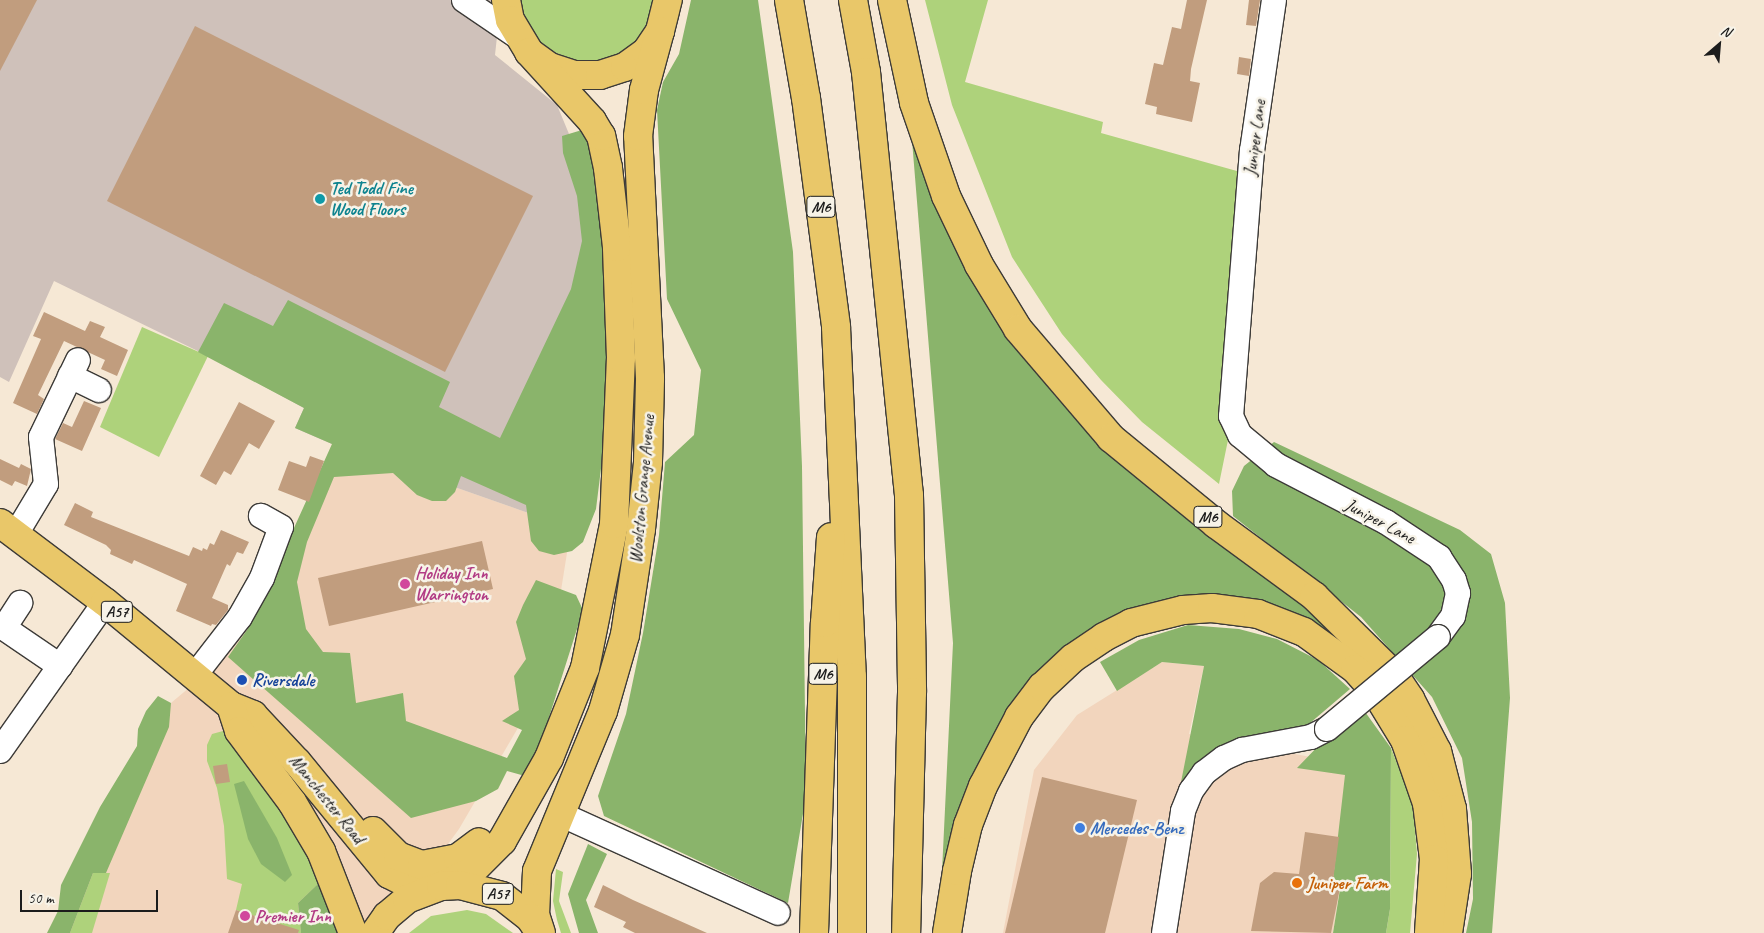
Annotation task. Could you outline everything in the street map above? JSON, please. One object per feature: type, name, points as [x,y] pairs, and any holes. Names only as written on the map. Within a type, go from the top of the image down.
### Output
[{"type":"main road","points":[[506,0],[524,44],[558,70],[574,75],[600,75],[625,68],[646,52],[660,31]]},
{"type":"main road","name":"Woolston Grange Avenue","points":[[541,933],[535,915],[536,878],[544,848],[603,711],[625,635],[641,529],[648,462],[650,378],[638,136],[644,90],[668,0]]},
{"type":"main road","name":"M6","points":[[789,0],[806,98],[836,326],[852,677],[852,933]]},
{"type":"main road","points":[[853,0],[866,72],[909,495],[912,692],[906,933]]},
{"type":"main road","name":"M6","points":[[892,0],[914,103],[946,196],[979,265],[1023,336],[1111,438],[1216,524],[1314,596],[1394,675],[1410,699],[1438,751],[1452,809],[1457,874],[1448,933]]},
{"type":"main road","name":"Woolston Grange Avenue","points":[[375,933],[397,907],[432,889],[472,872],[502,842],[549,758],[567,717],[594,632],[614,524],[621,358],[617,247],[608,168],[600,136],[580,104],[524,44]]},
{"type":"main road","name":"M6","points":[[814,933],[825,623],[840,416]]},
{"type":"main road","name":"Manchester Road","points":[[8,529],[105,602],[195,674],[231,706],[253,715],[310,778],[389,874],[432,889]]},
{"type":"main road","points":[[947,933],[957,871],[980,794],[1001,748],[1042,687],[1073,658],[1104,637],[1131,623],[1183,610],[1212,608],[1258,614],[1304,632],[1354,669],[1380,698],[1405,740],[1427,803],[1434,859],[1428,933]]},
{"type":"main road","name":"Manchester Road","points":[[231,706],[238,731],[292,802],[321,851],[353,933]]},
{"type":"main road","points":[[310,778],[336,789],[398,856],[422,865],[458,858],[521,805]]},
{"type":"main road","name":"A57","points":[[432,889],[477,887],[502,896],[530,918],[541,933]]},
{"type":"street","points":[[464,0],[524,44]]},
{"type":"street","name":"Juniper Lane","points":[[1164,933],[1183,811],[1191,791],[1204,773],[1224,758],[1242,750],[1311,737],[1327,729],[1438,637],[1453,616],[1458,593],[1454,580],[1439,557],[1386,522],[1276,465],[1240,435],[1231,416],[1252,150],[1274,0]]},
{"type":"street","points":[[8,529],[46,484],[41,437],[74,368],[99,390]]},
{"type":"street","points":[[195,674],[240,617],[262,578],[281,527],[261,516]]},
{"type":"street","points":[[0,751],[105,602]]},
{"type":"street","points":[[20,603],[2,626],[60,666]]},
{"type":"street","points":[[560,814],[778,913]]},
{"type":"shaded area","points":[[0,0],[501,0],[495,55],[557,105],[591,187],[571,528],[332,444],[295,428],[304,408],[208,356],[54,281],[9,382],[0,377]]},
{"type":"shaded area","points":[[332,444],[571,528],[547,678],[459,829],[383,933],[47,933],[171,703],[222,660],[293,546]]},
{"type":"shaded area","points":[[1162,662],[1204,666],[1189,734],[1358,766],[1333,933],[1003,933],[1034,770],[1077,715]]},
{"type":"green space","points":[[520,0],[656,0],[648,28],[636,44],[619,55],[601,62],[583,63],[548,50],[535,37],[525,22]]},
{"type":"green space","points":[[691,0],[758,0],[793,252],[802,466],[806,796],[788,903],[604,816],[598,796],[626,714],[643,633],[659,535],[665,462],[694,435],[701,370],[667,299],[657,110],[663,82],[679,54]]},
{"type":"green space","points":[[925,0],[988,0],[965,82],[1103,122],[1101,133],[1244,173],[1228,440],[1219,484],[1142,422],[1101,380],[1062,334],[1012,257],[952,105]]},
{"type":"green space","points":[[911,128],[996,316],[1056,397],[1135,475],[1315,614],[1354,657],[1216,598],[1032,681],[941,892],[953,643]]},
{"type":"green space","points":[[582,130],[595,157],[606,238],[610,396],[596,509],[583,542],[572,551],[554,555],[539,551],[531,541],[526,505],[461,476],[455,492],[446,501],[432,501],[417,495],[393,473],[334,477],[307,542],[297,582],[306,629],[323,652],[350,653],[356,703],[403,693],[406,721],[507,758],[522,730],[502,721],[519,710],[514,676],[526,659],[516,622],[523,605],[536,580],[576,595],[583,610],[545,730],[525,776],[507,771],[498,789],[476,801],[411,818],[228,657],[247,630],[332,444],[295,428],[304,408],[198,352],[224,303],[273,326],[288,300],[450,382],[439,407],[500,438],[571,289],[582,241],[577,196],[563,153],[562,136]]},
{"type":"green space","points":[[142,327],[208,356],[159,457],[100,427]]},
{"type":"green space","points":[[1274,442],[1460,530],[1491,554],[1505,603],[1510,698],[1492,933],[1466,933],[1473,899],[1472,822],[1462,758],[1432,697],[1361,617],[1233,516],[1232,491],[1244,466]]},
{"type":"green space","points":[[1188,625],[1239,629],[1277,639],[1318,660],[1350,689],[1303,729],[1210,752],[1181,782],[1204,666],[1162,662],[1117,691],[1100,662],[1139,640]]},
{"type":"green space","points":[[158,696],[171,703],[169,727],[106,873],[93,873],[70,933],[47,933],[58,911],[61,885],[100,807],[137,746],[138,729],[146,711]]},
{"type":"green space","points":[[1363,709],[1391,748],[1390,909],[1386,933],[1333,933],[1340,889],[1332,888],[1345,775],[1297,768],[1322,742]]},
{"type":"green space","points":[[223,731],[230,733],[272,785],[321,881],[298,903],[301,933],[273,933],[276,923],[236,910],[242,884],[227,879],[224,826],[217,788],[207,761],[207,745],[212,734]]},
{"type":"green space","points":[[1391,748],[1413,804],[1417,854],[1410,933],[1386,933],[1390,909]]},
{"type":"green space","points":[[244,781],[277,838],[292,875],[285,882],[261,864],[248,839],[234,784]]},
{"type":"green space","points":[[588,844],[607,854],[586,900],[598,933],[579,933],[568,894]]},
{"type":"green space","points":[[556,869],[563,872],[559,901],[571,933],[561,933],[557,920],[553,901]]},
{"type":"green space","points":[[93,873],[110,873],[92,933],[70,933]]},
{"type":"green space","points":[[321,881],[339,933],[301,933],[298,903]]},
{"type":"green space","points":[[467,910],[486,914],[513,933],[409,933],[431,916]]},
{"type":"building","points":[[0,0],[37,0],[0,71]]},
{"type":"building","points":[[1187,0],[1207,0],[1191,69],[1190,81],[1200,83],[1192,122],[1156,114],[1157,107],[1145,104],[1154,63],[1163,65],[1172,27],[1181,29]]},
{"type":"building","points":[[1249,0],[1260,0],[1256,26],[1246,25]]},
{"type":"building","name":"Ted Todd Fine Wood Floors","points":[[195,26],[533,196],[445,372],[107,201]]},
{"type":"building","points":[[1239,57],[1251,59],[1249,76],[1237,74]]},
{"type":"building","points":[[44,312],[85,331],[90,321],[105,327],[100,337],[128,350],[117,376],[101,369],[105,360],[64,341],[38,395],[44,399],[37,414],[13,403],[41,339],[33,336]]},
{"type":"building","points":[[84,401],[101,408],[82,451],[55,439],[63,423],[72,427]]},
{"type":"building","points":[[239,402],[275,421],[259,449],[249,443],[231,475],[224,471],[216,485],[200,476]]},
{"type":"building","points":[[310,456],[324,461],[309,502],[278,490],[289,461],[306,467]]},
{"type":"building","points":[[0,459],[19,468],[21,464],[31,469],[27,486],[15,481],[12,486],[0,480]]},
{"type":"building","points":[[75,503],[93,512],[91,517],[189,556],[193,547],[202,551],[203,548],[207,550],[210,543],[214,545],[221,530],[249,542],[243,554],[237,552],[230,566],[227,564],[212,598],[228,605],[228,610],[216,625],[212,624],[211,626],[176,611],[187,584],[134,560],[132,564],[110,554],[111,550],[106,545],[64,525]]},
{"type":"building","name":"Holiday Inn Warrington","points":[[482,541],[493,589],[329,626],[318,578]]},
{"type":"building","points":[[227,764],[230,782],[216,784],[213,766]]},
{"type":"building","name":"Mercedes-Benz","points":[[1042,777],[1137,800],[1105,933],[1005,933]]},
{"type":"building","name":"Juniper Farm","points":[[1305,832],[1339,837],[1332,888],[1340,888],[1331,933],[1251,931],[1260,883],[1274,872],[1299,874]]},
{"type":"building","points":[[603,885],[707,933],[635,933],[623,927],[626,922],[594,907]]},
{"type":"building","name":"Premier Inn","points":[[236,910],[299,930],[298,933],[228,933]]},
{"type":"place","name":"Ted Todd Fine Wood Floors","points":[[320,199]]},
{"type":"place","name":"Holiday Inn Warrington","points":[[405,584]]},
{"type":"place","name":"Riversdale","points":[[242,680]]},
{"type":"place","name":"Mercedes-Benz","points":[[1080,828]]},
{"type":"place","name":"Juniper Farm","points":[[1297,883]]},
{"type":"place","name":"Premier Inn","points":[[245,916]]}]
